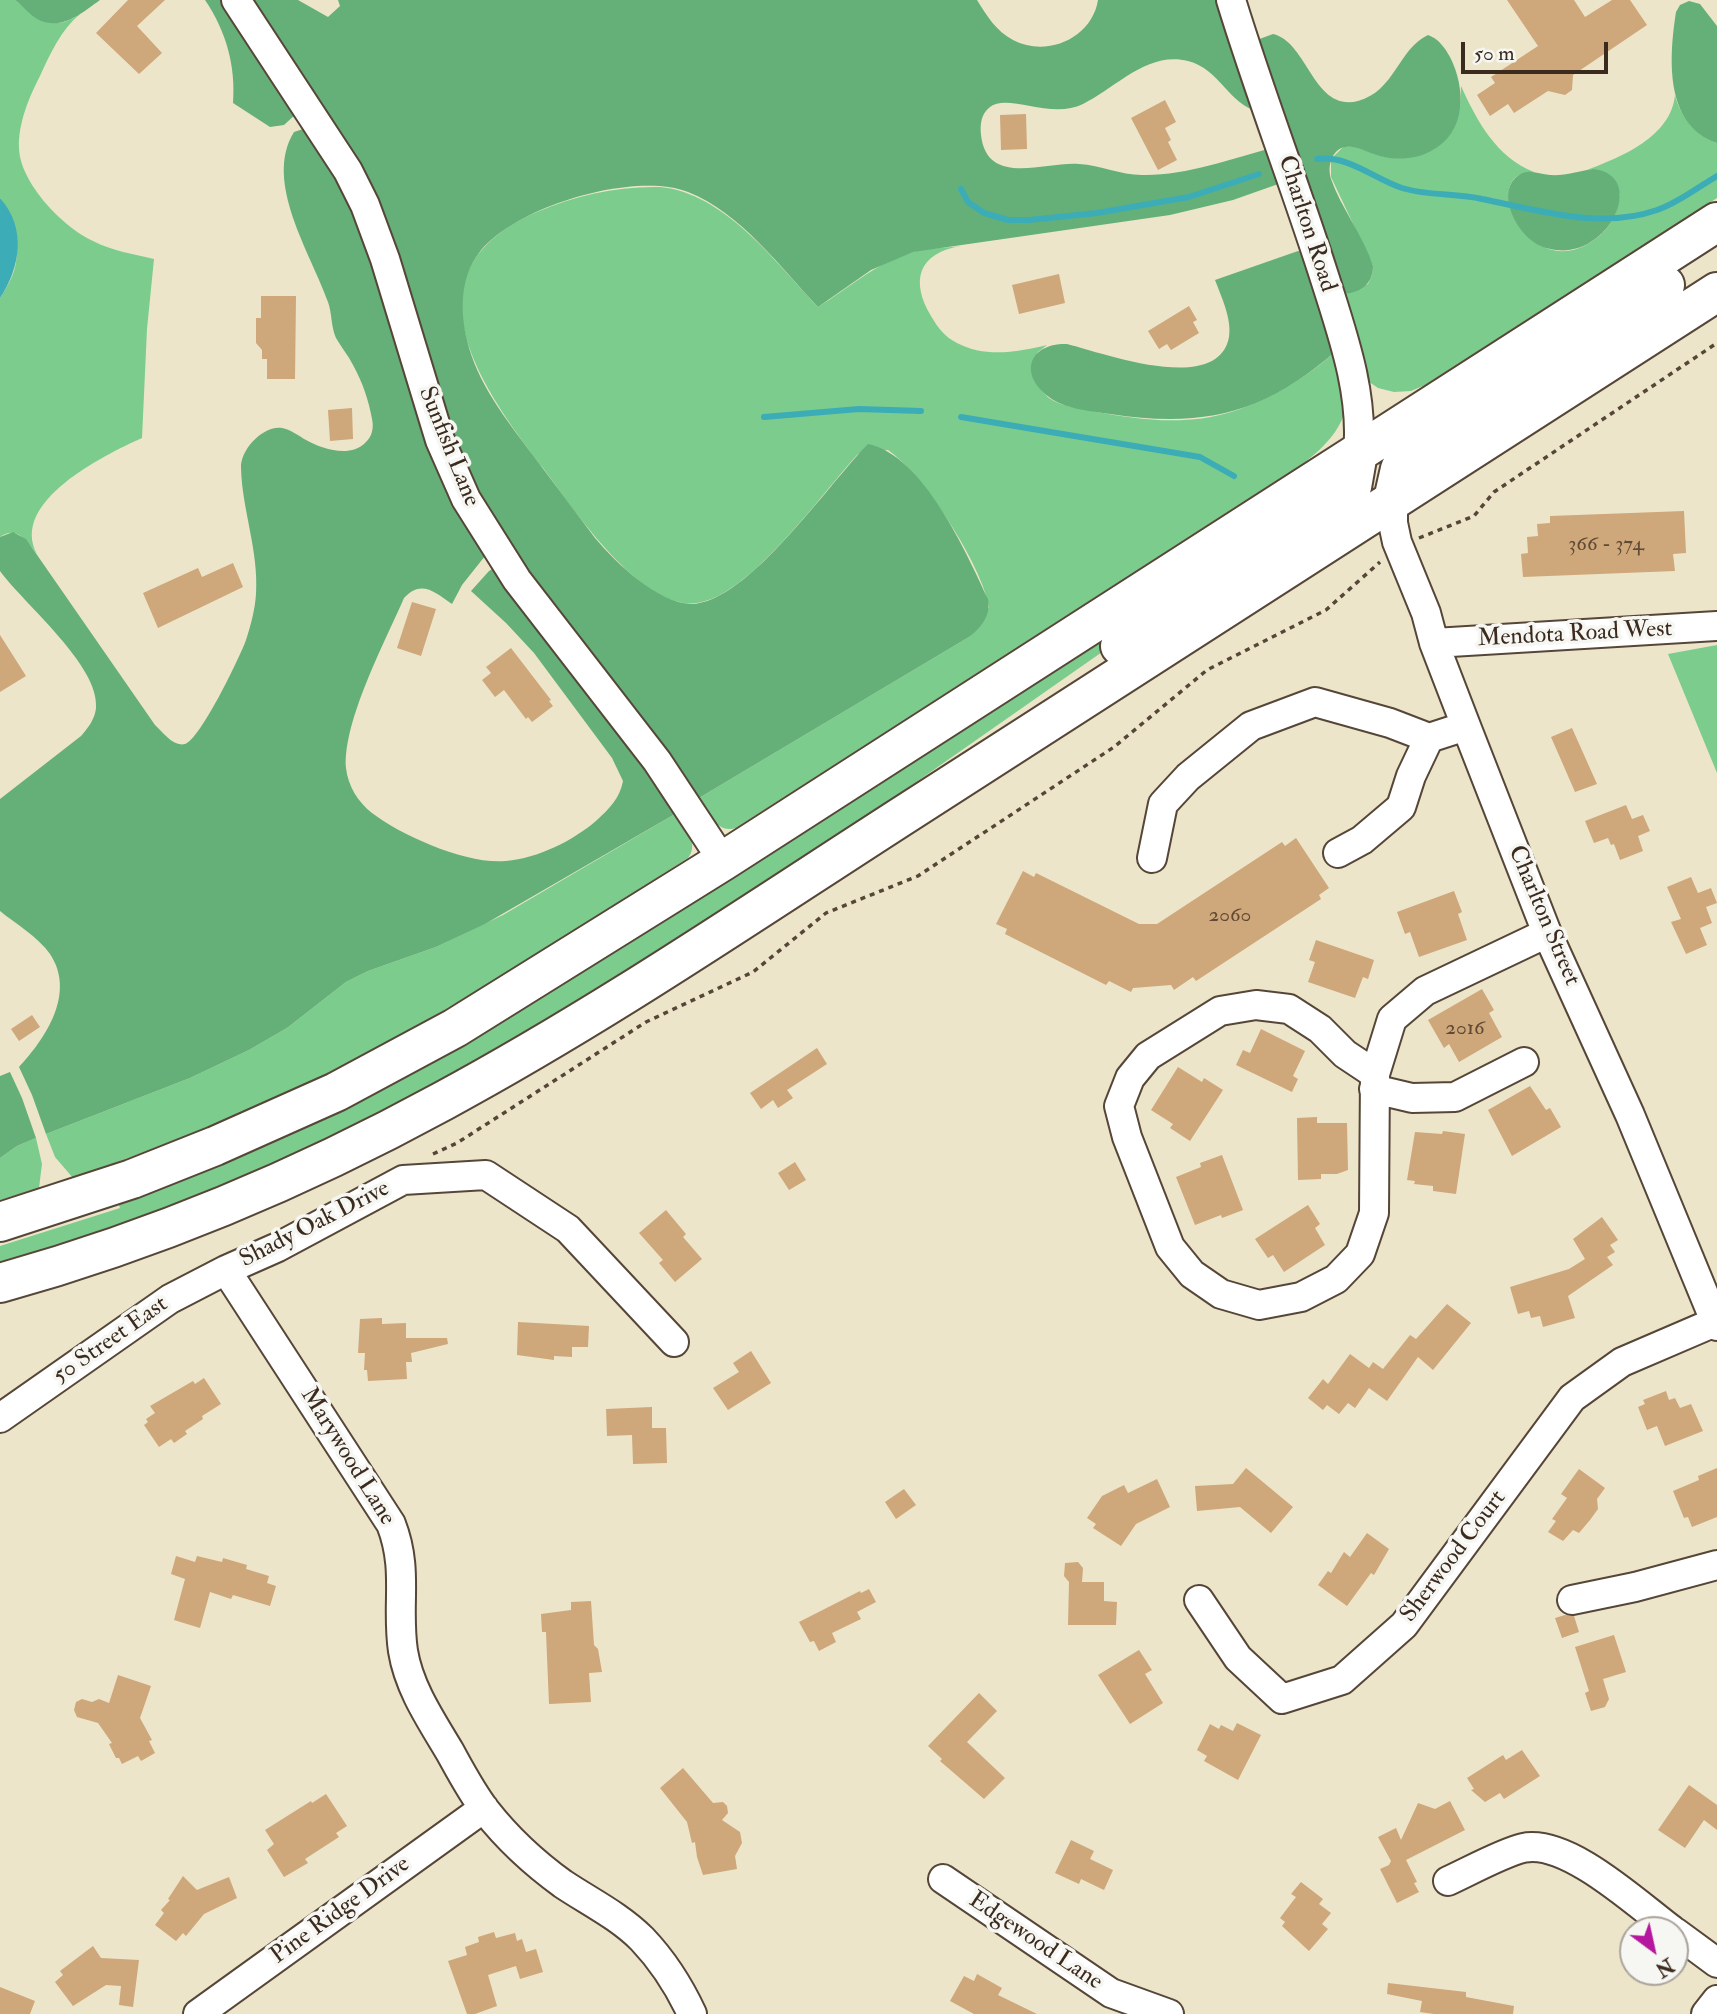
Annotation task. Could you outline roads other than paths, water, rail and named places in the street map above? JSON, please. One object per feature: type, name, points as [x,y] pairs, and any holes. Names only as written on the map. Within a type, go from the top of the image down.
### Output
[{"type":"highway","points":[[0,1222],[90,1194],[257,1129],[336,1092],[492,1006],[723,861],[1717,222]]},
{"type":"highway","points":[[1393,500],[1400,469],[1413,455],[1560,359],[1717,247]]},
{"type":"highway","points":[[0,1283],[111,1249],[195,1218],[280,1182],[401,1124],[558,1035],[1717,292]]},
{"type":"highway","points":[[823,866],[944,769],[1168,612],[1342,499],[1352,486],[1358,453]]},
{"type":"street","name":"Sunfish Lane","points":[[236,0],[348,171],[365,205],[385,259],[440,440],[466,499],[517,580],[657,761],[723,861]]},
{"type":"street","name":"Charlton Road","points":[[1231,0],[1339,326],[1359,410],[1358,453]]},
{"type":"street","name":"Charlton Street","points":[[1393,500],[1393,523],[1397,542],[1547,933],[1630,1115],[1716,1324]]},
{"type":"street","name":"Mendota Road West","points":[[1434,643],[1717,626]]},
{"type":"street","points":[[1152,858],[1163,803],[1188,777],[1251,726],[1315,702],[1390,723],[1429,738],[1466,726]]},
{"type":"street","points":[[1338,853],[1362,840],[1401,807],[1411,776],[1429,738]]},
{"type":"street","points":[[1524,1062],[1455,1097],[1412,1098],[1375,1082],[1320,1029],[1289,1009],[1256,1005],[1220,1011],[1148,1056],[1130,1078],[1119,1106],[1127,1137],[1170,1247],[1192,1274],[1220,1294],[1259,1305],[1301,1297],[1336,1279],[1360,1254],[1374,1213],[1375,1082],[1392,1019],[1426,991],[1547,933]]},
{"type":"street","name":"Shady Oak Drive","points":[[226,1270],[278,1247],[403,1180],[486,1175],[568,1229],[674,1342]]},
{"type":"street","name":"50 Street East","points":[[0,1418],[170,1299],[226,1270]]},
{"type":"street","name":"Marywood Lane","points":[[226,1270],[391,1524],[401,1558],[403,1649],[407,1669],[422,1704],[484,1808],[519,1849],[540,1867],[617,1918],[641,1938],[664,1964],[692,2014]]},
{"type":"street","name":"Sherwood Court","points":[[1199,1600],[1238,1658],[1282,1699],[1342,1680],[1404,1625],[1572,1398],[1622,1362],[1716,1324]]},
{"type":"street","points":[[1572,1600],[1635,1587],[1717,1565]]},
{"type":"street","name":"Pine Ridge Drive","points":[[198,2014],[484,1808]]},
{"type":"street","points":[[1448,1881],[1524,1848],[1544,1849],[1576,1860],[1596,1871],[1654,1916]]},
{"type":"street","name":"Edgewood Lane","points":[[943,1880],[1111,1993],[1169,2014]]},
{"type":"street","points":[[1689,1943],[1717,1963]]},
{"type":"street","points":[[1706,2014],[1717,2000]]},
{"type":"water","points":[[0,198],[14,222],[18,248],[12,274],[0,298]]},
{"type":"waterway","points":[[1317,159],[1351,164],[1412,191],[1472,197],[1547,213],[1591,218],[1635,216],[1657,210],[1717,176]]},
{"type":"waterway","points":[[961,189],[968,202],[984,213],[1008,220],[1029,220],[1097,213],[1189,197],[1259,174]]},
{"type":"waterway","points":[[764,417],[859,409],[921,411]]},
{"type":"waterway","points":[[961,417],[1200,457],[1234,476]]}]
